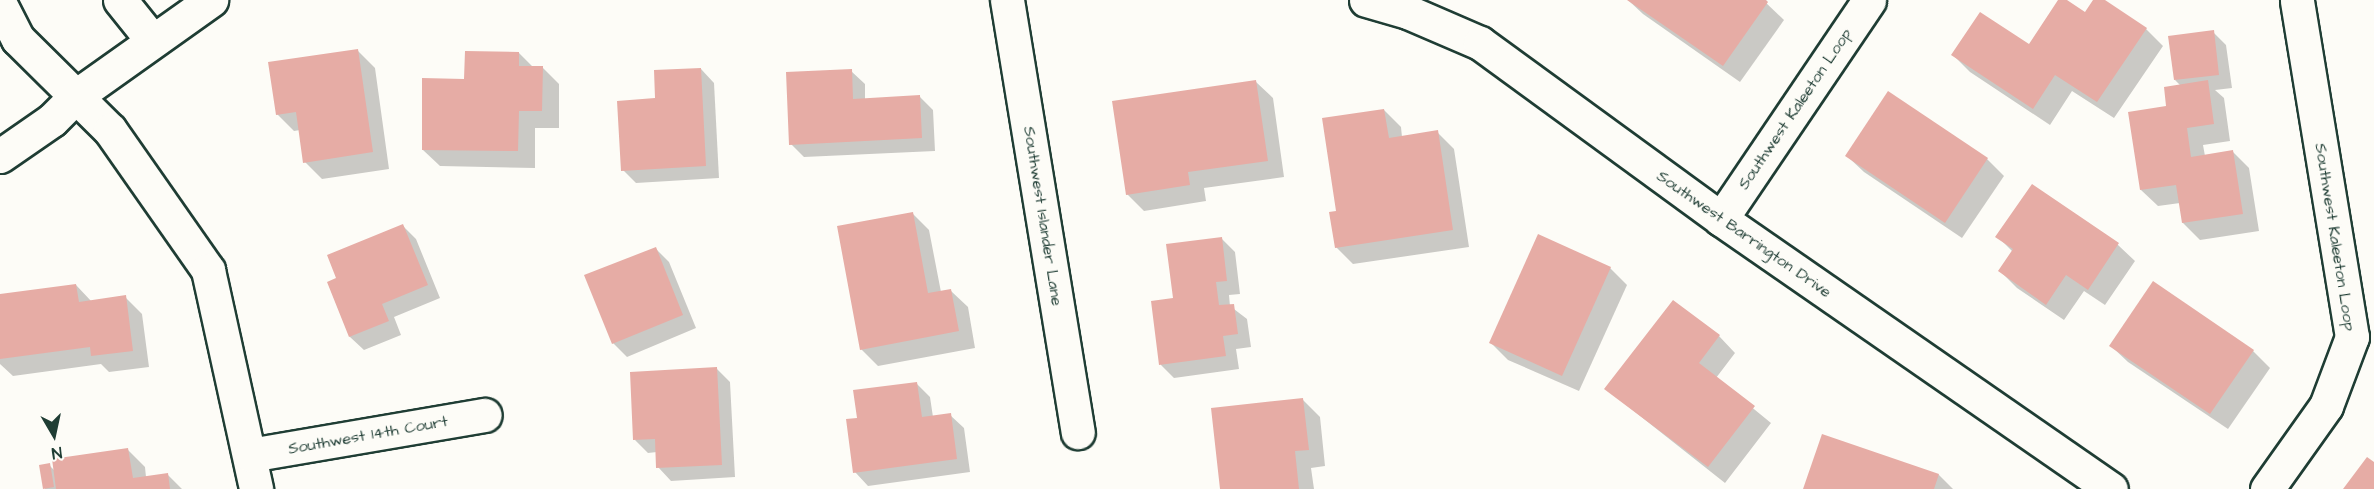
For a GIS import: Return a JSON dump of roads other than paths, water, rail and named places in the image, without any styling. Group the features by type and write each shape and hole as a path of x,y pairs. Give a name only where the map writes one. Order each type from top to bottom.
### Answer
{"street":[{"path":"120,0 152,40"},
{"path":"0,156 52,120 76,96 152,40 212,0"},
{"name":"Southwest Islander Lane","path":"1007,0 1078,432"},
{"name":"Southwest Barrington Drive","path":"1366,0 1408,12 1480,43 2076,479 2111,489"},
{"name":"Southwest Kaleeton Loop","path":"1721,219 1869,0"},
{"name":"Southwest Kaleeton Loop","path":"2267,489 2326,406 2352,337 2297,0"},
{"path":"0,4 18,39 110,130 208,270 256,489"},
{"name":"Southwest 14th Court","path":"250,455 485,415"}]}
